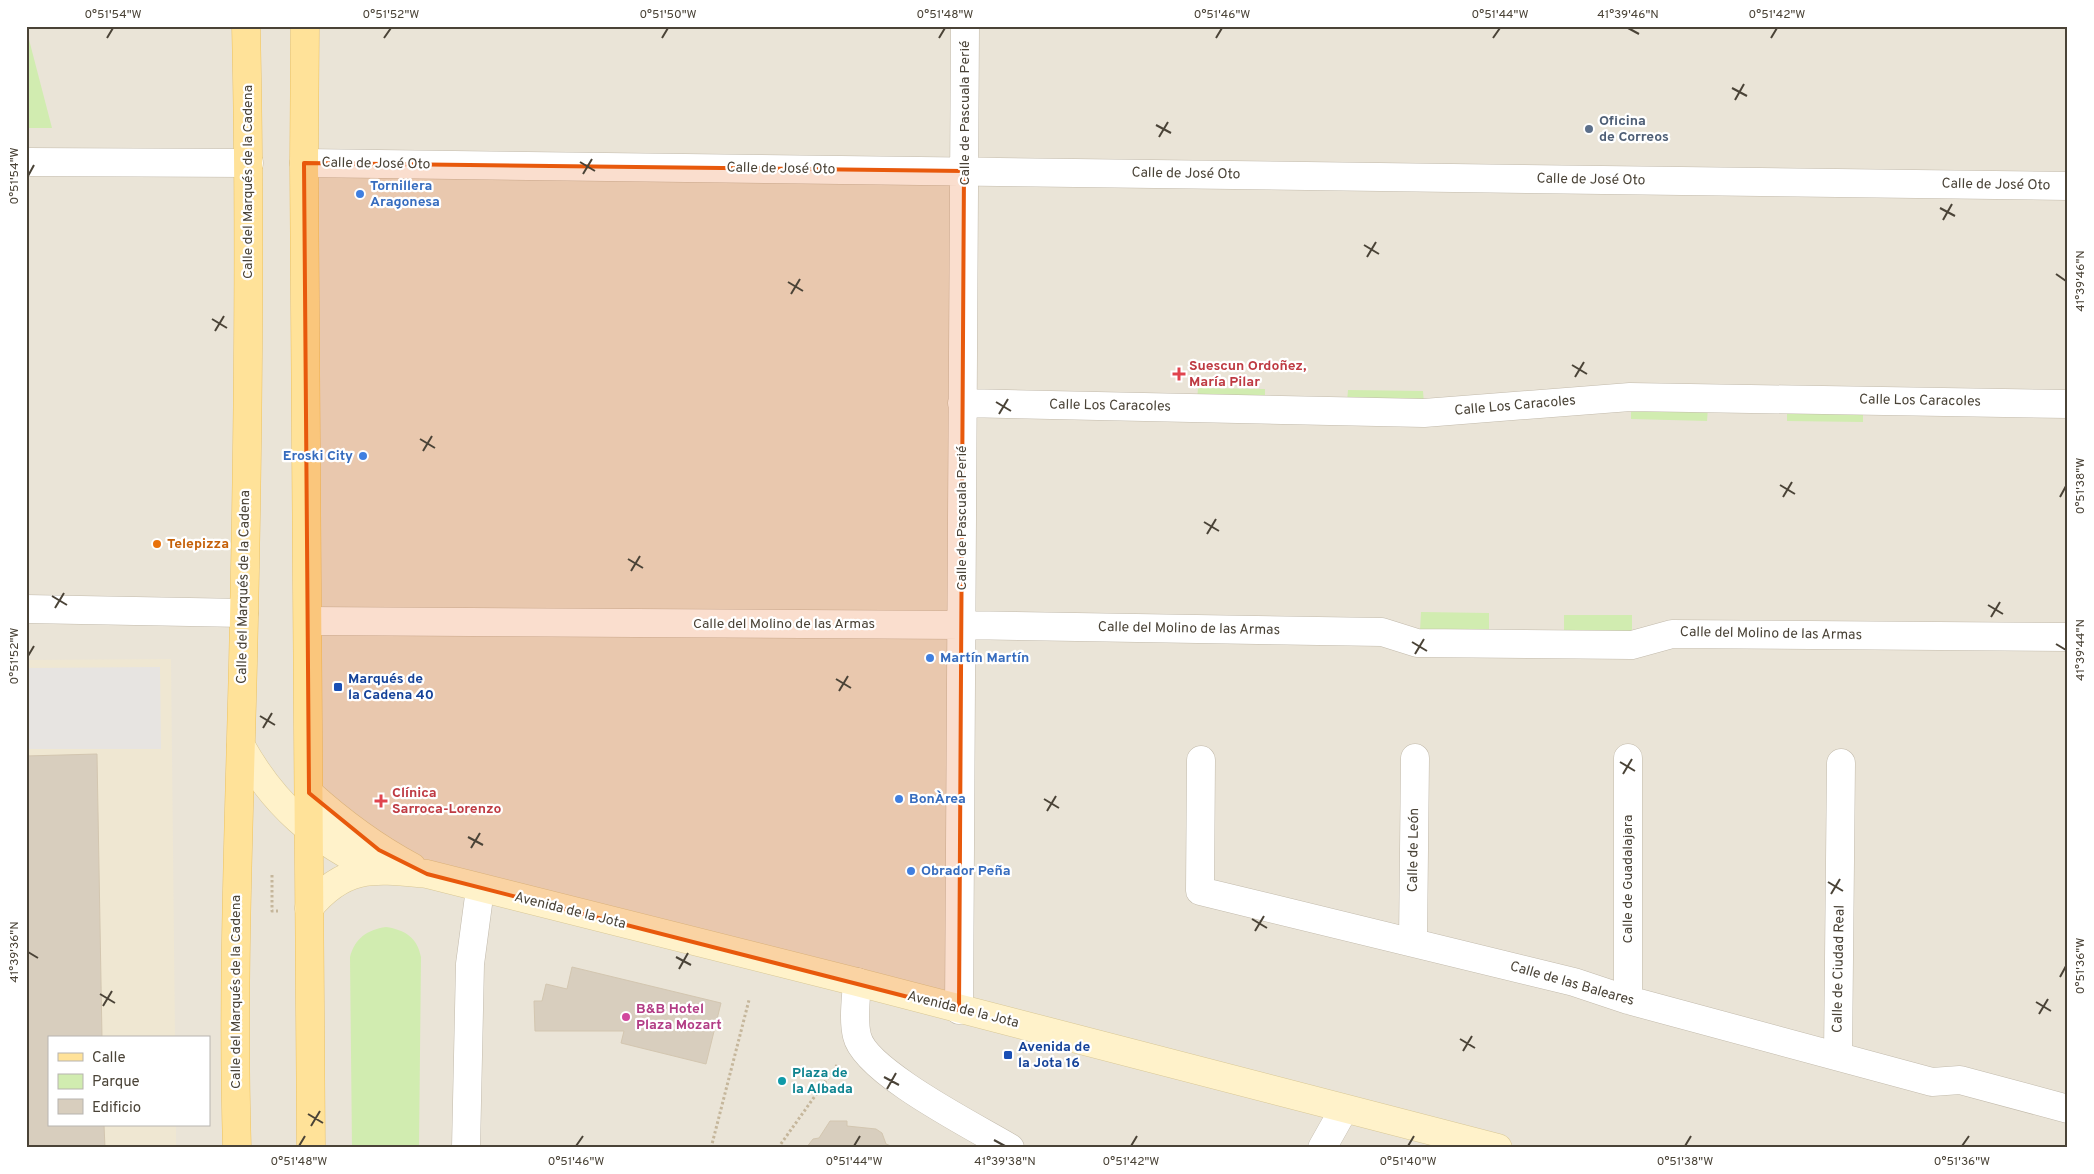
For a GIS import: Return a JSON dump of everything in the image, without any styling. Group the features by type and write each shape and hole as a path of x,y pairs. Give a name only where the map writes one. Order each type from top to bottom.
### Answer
{"main road":[{"name":"Calle del Marqués de la Cadena","path":"237,1148 237,845 244,613 249,163 246,26"},
{"path":"305,26 304,163 311,1148"}],"street":[{"name":"Calle de Pascuala Perié","path":"958,1010 965,26"},
{"path":"26,162 249,163"},
{"name":"Calle de José Oto","path":"304,163 2068,186"},
{"name":"Calle Los Caracoles","path":"962,403 1424,413 1630,396 2068,404"},
{"path":"26,609 244,613"},
{"name":"Calle del Molino de las Armas","path":"308,621 961,625 1382,632 1417,643 1632,646 1672,634 2068,637"},
{"name":"Avenida de la Jota","path":"241,746 257,775 282,804 310,830 332,847 378,870"},
{"name":"Calle de León","path":"1413,942 1415,758"},
{"name":"Calle de Guadalajara","path":"1628,758 1628,1000"},
{"name":"Calle de las Baleares","path":"1201,760 1200,891 1574,982 1628,1000 1932,1082 1960,1080 2068,1109"},
{"name":"Calle de Ciudad Real","path":"1838,1056 1841,763"},
{"name":"Avenida de la Jota","path":"309,793 379,850 427,874 480,889 857,982 958,1010 1498,1148"},
{"name":"Avenida de la Jota","path":"309,908 332,884 356,874 378,870 427,874"},
{"path":"466,1148 470,964 480,889"},
{"path":"857,982 857,1037 863,1049 891,1075 910,1089 1010,1148"},
{"path":"1322,1148 1344,1109"}],"path":[{"path":"711,1148 749,1000"},
{"path":"778,1148 842,1058"}],"highlighted area":[{"path":"304,163 964,171 959,1010 427,874 379,850 309,793"}],"shaded area":[{"path":"26,26 2068,26 2068,1148 26,1148"},
{"path":"171,659 175,1036 48,1036 48,1126 176,1126 176,1148 26,1148 26,660"},
{"path":"160,667 161,749 26,749 26,668"}],"green space":[{"path":"26,28 52,128 26,128"},
{"path":"1198,388 1265,389 1265,401 1197,400"},
{"path":"1348,390 1423,391 1424,403 1347,402"},
{"path":"1631,407 1708,408 1707,421 1631,419"},
{"path":"1787,409 1863,410 1863,422 1787,421"},
{"path":"1421,612 1489,613 1489,632 1420,631"},
{"path":"1564,615 1632,615 1632,634 1564,633"},
{"path":"386,927 399,930 409,936 417,944 421,957 419,1148 352,1148 350,957 355,945 363,936 373,930"}],"building":[{"path":"97,754 102,1036 48,1036 48,1126 104,1126 105,1148 26,1148 26,756"},
{"name":"B&B Hotel Plaza Mozart","path":"572,967 721,1003 706,1064 621,1043 624,1031 535,1031 534,1001 542,1001 546,984 567,989"},
{"path":"830,1121 847,1121 847,1126 876,1129 882,1133 886,1144 891,1146 889,1148 806,1148 813,1139 819,1138"}],"place":[{"name":"Oficina de Correos","path":"1589,129"},
{"name":"Tornillera Aragonesa","path":"360,194"},
{"name":"Suescun Ordoñez, María Pilar","path":"1179,374"},
{"name":"Eroski City","path":"363,456"},
{"name":"Telepizza","path":"157,544"},
{"name":"Martín Martín","path":"930,658"},
{"name":"Marqués de la Cadena 40","path":"338,687"},
{"name":"BonÀrea","path":"899,799"},
{"name":"Clínica Sarroca-Lorenzo","path":"381,801"},
{"name":"Obrador Peña","path":"911,871"},
{"name":"B&B Hotel Plaza Mozart","path":"626,1017"},
{"name":"Avenida de la Jota 16","path":"1008,1055"},
{"name":"Plaza de la Albada","path":"782,1081"}]}
